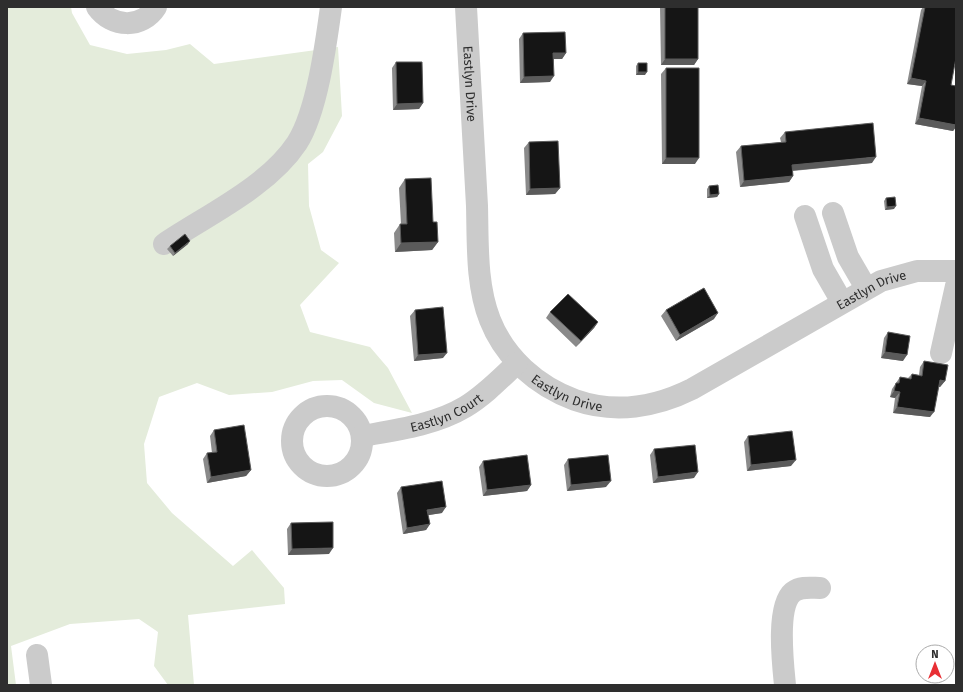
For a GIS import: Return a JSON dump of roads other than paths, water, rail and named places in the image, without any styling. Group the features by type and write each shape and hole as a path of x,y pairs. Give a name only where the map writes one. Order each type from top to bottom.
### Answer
{"street":[{"path":"97,7 108,18 122,23 141,20 151,14 156,7"},
{"path":"164,244 256,184 278,164 297,143 304,130 312,108 331,7"},
{"name":"Eastlyn Drive","path":"466,7 479,262 486,308 495,332 517,363 551,389 581,402 616,408 645,406 671,399 692,389 866,288 898,275 924,271 956,271"},
{"path":"833,213 848,257 866,288"},
{"path":"806,216 823,269 842,302"},
{"path":"941,353 956,286"},
{"name":"Eastlyn Court","path":"362,436 418,424 455,412 478,398 517,363"},
{"path":"785,685 781,627 788,602 793,592 803,588 820,588"},
{"path":"37,655 41,685"}]}
